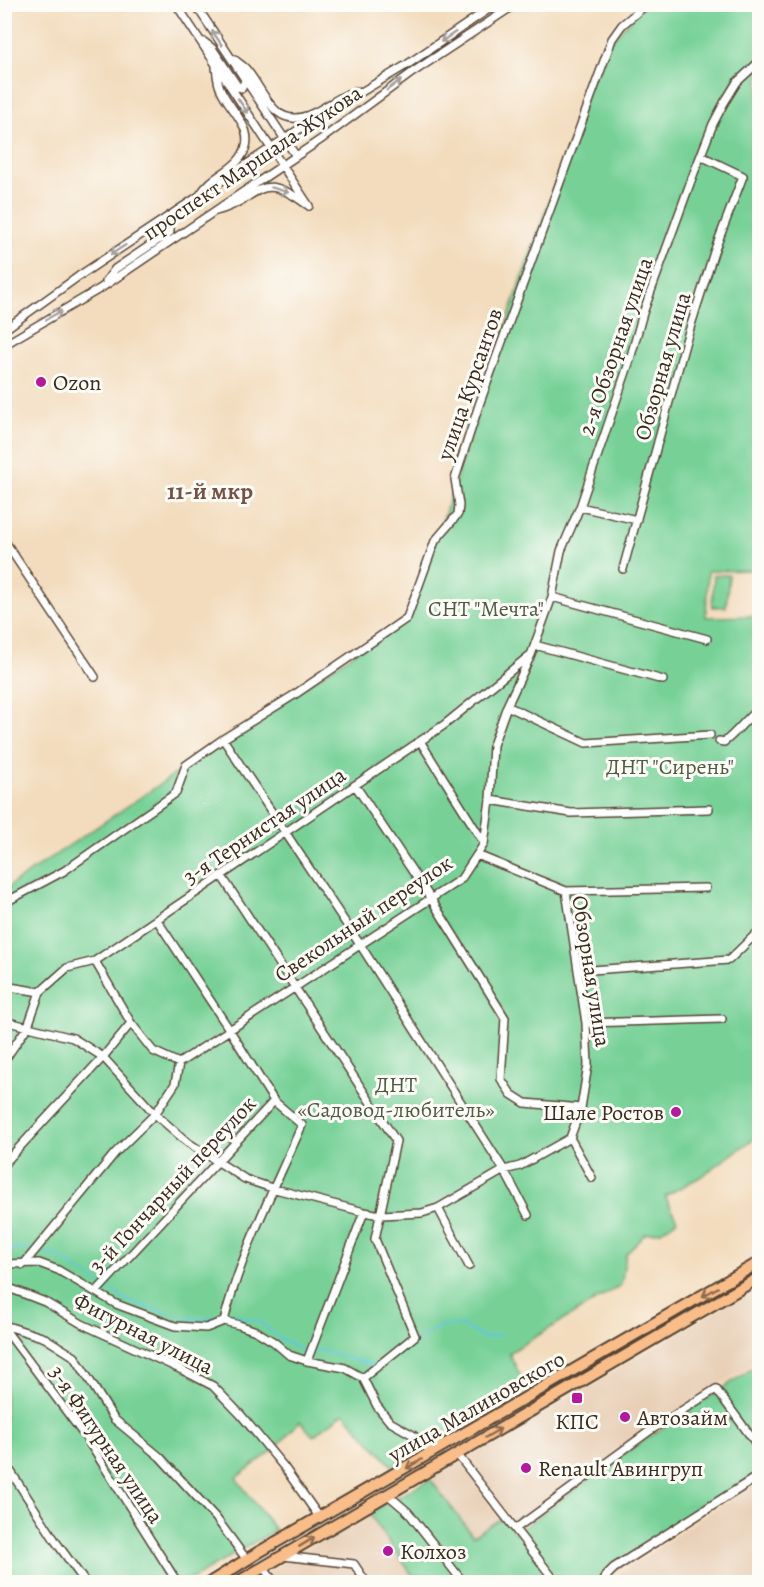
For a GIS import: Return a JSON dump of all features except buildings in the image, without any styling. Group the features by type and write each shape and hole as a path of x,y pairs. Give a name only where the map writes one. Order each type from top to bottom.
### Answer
{"highway":[{"name":"улица Малиновского","path":"211,1582 759,1262"},
{"name":"улица Малиновского","path":"238,1582 759,1277"}],"street":[{"path":"176,4 309,206 286,191 271,187 263,188 230,208 211,213"},
{"path":"187,4 201,15"},
{"path":"195,4 296,156"},
{"name":"проспект Маршала Жукова","path":"4,330 79,276 285,140 408,64 496,4"},
{"name":"проспект Маршала Жукова","path":"4,345 100,288 296,156 413,72 516,4"},
{"name":"улица Курсантов","path":"4,903 64,871 176,793 186,765 407,618 435,541 458,514 459,505 454,479 612,39 622,25 647,4"},
{"path":"197,36 212,48 238,87 242,88 245,80"},
{"path":"229,56 245,68 277,113 288,119 308,116 354,91 362,91"},
{"name":"2-я Обзорная улица","path":"531,655 552,597 561,550 580,507 629,363 643,313 713,124 737,82 759,61"},
{"path":"198,198 206,184 240,159 247,140 245,127 220,88 215,64"},
{"name":"Обзорная улица","path":"624,569 685,344 714,252 742,176 701,156"},
{"path":"100,288 115,269 170,232 170,225 165,220"},
{"path":"580,507 637,520"},
{"path":"4,540 95,677"},
{"path":"552,597 707,639"},
{"path":"535,645 663,680"},
{"name":"Свекольный переулок","path":"178,1063 461,879 484,844 490,800 493,745 507,706 531,655"},
{"name":"3-я Тернистая улица","path":"40,992 67,968 95,961 444,725 531,655"},
{"path":"507,706 586,743 710,735"},
{"path":"720,741 724,742 729,739 759,708"},
{"path":"223,739 361,946 504,1170 528,1215"},
{"path":"420,741 484,844"},
{"path":"354,785 431,899 505,1018 501,1079 512,1094 525,1103 581,1108"},
{"path":"490,800 571,813 709,809"},
{"name":"Обзорная улица","path":"477,855 566,891 586,1023 588,1065 581,1108 570,1138"},
{"path":"220,875 396,1141 375,1239 415,1336 363,1378"},
{"path":"566,891 706,888"},
{"path":"157,920 274,1101 302,1125 250,1240 232,1288 224,1321"},
{"path":"578,971 729,960 759,930"},
{"path":"23,1265 115,1153 155,1114 176,1084 178,1063 153,1051 131,1023 95,961"},
{"path":"4,986 40,992 28,1026 4,1061"},
{"path":"586,1023 722,1019"},
{"path":"4,1021 73,1038 103,1057 155,1114 187,1142 245,1179 275,1189 381,1215 422,1213 438,1208 504,1170 520,1166 570,1138 592,1178"},
{"path":"4,1164 103,1057 131,1023"},
{"name":"3-й Гончарный переулок","path":"96,1292 274,1101"},
{"path":"438,1208 469,1266"},
{"path":"307,1361 364,1212"},
{"path":"4,1264 39,1263 58,1270 116,1304 175,1326 206,1328 224,1321 256,1331 289,1355 345,1368 363,1378 377,1406 390,1422 412,1435 433,1453"},
{"name":"Фигурная улица","path":"4,1286 45,1302 82,1324 213,1386 241,1414 284,1467 320,1518"},
{"path":"4,1326 45,1338 75,1357 114,1419 160,1457 216,1518 247,1560"},
{"name":"3-я Фигурная улица","path":"4,1326 87,1439 177,1582"},
{"path":"515,1529 651,1430 716,1389 759,1449"},
{"path":"457,1454 556,1582"},
{"path":"4,1461 56,1542 85,1582"},
{"path":"602,1582 615,1568 759,1474"},
{"path":"387,1494 408,1512 463,1582"},
{"path":"284,1556 354,1564 366,1582"},
{"path":"263,1567 274,1582"}],"shaded area":[{"path":"759,1286 759,1360 716,1387 516,1525 507,1513 473,1535 431,1478"},
{"path":"759,1479 759,1582 607,1582"},
{"path":"369,1513 417,1582 369,1582 364,1576 354,1582 252,1582"}],"green space":[{"name":"ДНТ «Садовод-любитель»","path":"644,5 759,5 759,570 708,571 706,617 759,616 760,698 756,703 760,708 759,1135 700,1177 665,1196 677,1220 661,1231 645,1234 626,1254 621,1285 509,1353 526,1387 392,1466 344,1413 313,1436 300,1421 275,1449 236,1478 275,1530 187,1582 5,1582 5,889 412,614 516,295 602,51"},
{"path":"714,575 729,575 726,607 712,607"},
{"path":"759,1364 759,1472 598,1580 600,1582 417,1582 369,1513 430,1479 473,1536 503,1517 515,1533 624,1454"}],"waterway":[{"path":"4,1249 36,1249 56,1256 100,1284"},
{"path":"105,1287 125,1299 176,1316 201,1319 231,1314 260,1322 281,1339 307,1353"},
{"path":"406,1347 440,1326 460,1325 485,1338 499,1335"},
{"path":"313,1352 320,1350 376,1366"}],"place":[{"name":"Ozon","path":"41,382"},
{"name":"Шале Ростов","path":"676,1112"},
{"name":"КПС","path":"577,1398"},
{"name":"Автозайм","path":"625,1417"},
{"name":"Renault Авингруп","path":"526,1468"},
{"name":"Колхоз","path":"388,1551"}],"district":[{"name":"11-й мкр","path":"210,491"}],"park label":[{"name":"СНТ \"Мечта\"","path":"486,608"},
{"name":"ДНТ \"Сирень\"","path":"670,766"}]}
